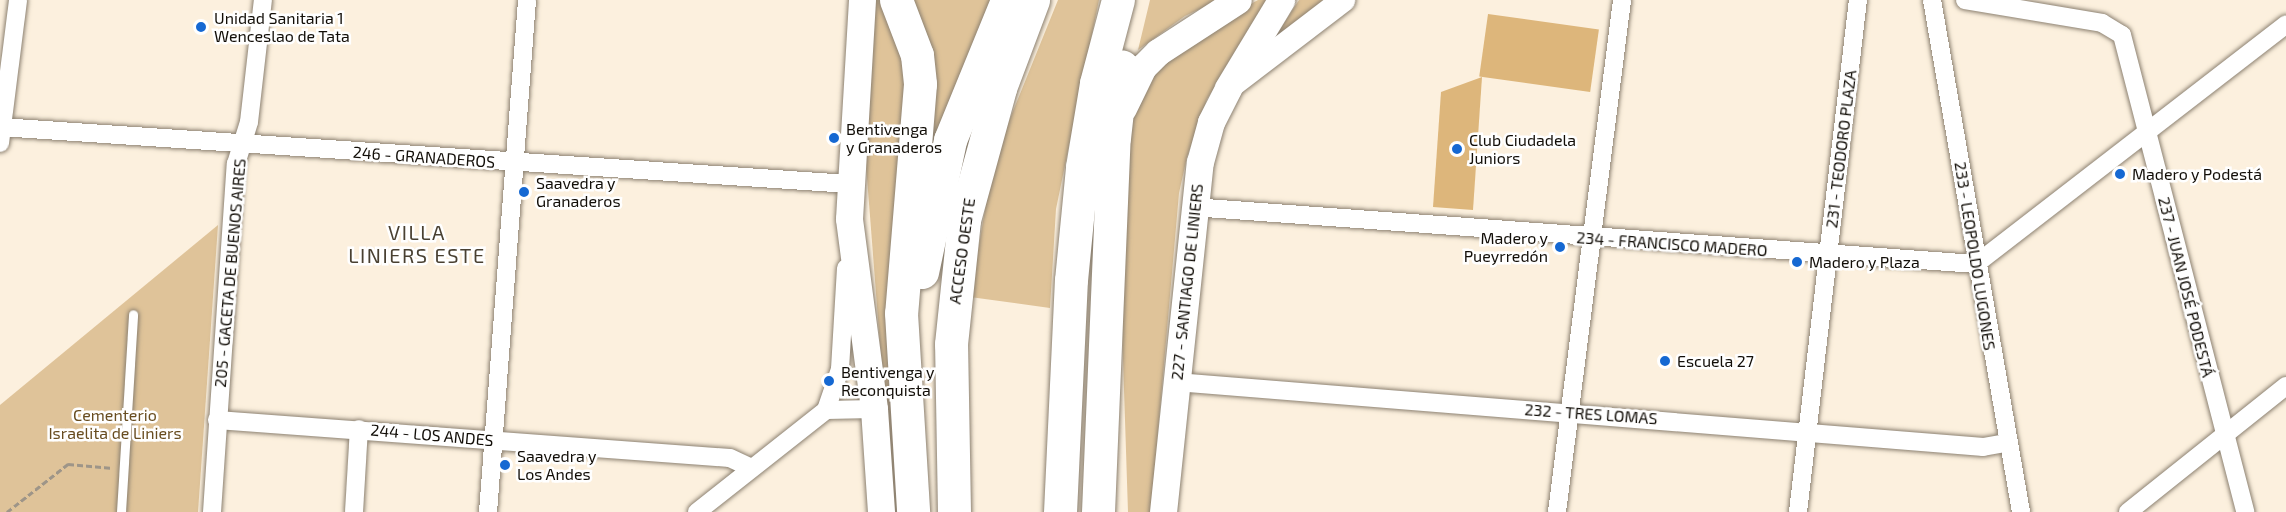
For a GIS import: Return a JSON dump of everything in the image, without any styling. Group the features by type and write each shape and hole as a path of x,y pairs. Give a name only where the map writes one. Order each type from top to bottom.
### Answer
{"highway":[{"path":"896,0 917,55 920,84 900,313 913,512"},
{"path":"909,449 916,311 935,191 950,140 1007,0"},
{"name":"ACCESO OESTE","path":"953,504 951,344 964,220 996,99 1033,0"},
{"path":"1060,512 1071,280 1082,167 1096,82 1118,0"},
{"path":"1104,507 1113,138 1118,81 1138,0"}],"main road":[{"path":"862,0 849,184 849,219 874,409 881,512"},
{"path":"1113,138 1143,67 1187,28 1238,0"},
{"name":"227 - SANTIAGO DE LINIERS","path":"1163,512 1192,207 1211,122 1228,88 1281,0"}],"street":[{"path":"1,132 18,0"},
{"name":"205 - GACETA DE BUENOS AIRES","path":"212,512 236,164 242,144 263,0"},
{"path":"488,512 527,0"},
{"path":"1228,88 1344,0"},
{"path":"1557,512 1622,0"},
{"name":"231 - TEODORO PLAZA","path":"1798,512 1858,0"},
{"name":"233 - LEOPOLDO LUGONES","path":"1932,0 2006,443 2021,512"},
{"name":"237 - JUAN JOSÉ PODESTÁ","path":"1973,1 2116,27 2122,35 2246,512"},
{"path":"1976,264 2147,135 2286,24"},
{"name":"246 - GRANADEROS","path":"1,132 242,144 515,164 849,184"},
{"name":"234 - FRANCISCO MADERO","path":"1192,207 1591,238 1976,264"},
{"path":"697,512 826,411 840,369 849,219"},
{"name":"232 - TRES LOMAS","path":"1176,382 1808,431 1983,447 2006,443"},
{"path":"2128,512 2224,433 2286,386"},
{"path":"826,411 874,409"},
{"name":"244 - LOS ANDES","path":"218,420 730,458 751,468"},
{"path":"354,512 359,429"}],"lane":[{"path":"121,512 133,314"}],"path":[{"path":"7,512 68,464 124,469"}],"green space":[{"path":"873,0 885,0 910,67 901,512 893,512 862,113"},
{"path":"906,0 999,0 930,177"},
{"path":"1058,0 1099,0 1056,209 1050,308 970,297 994,158"},
{"path":"1150,0 1219,0 1185,16 1138,50"},
{"path":"1258,0 1270,0 1207,99 1187,157 1179,193 1151,512 1128,512 1121,297 1125,174 1134,114 1152,73 1192,36"},
{"path":"1299,0 1334,0 1278,38 1279,31"},
{"name":"Cementerio Israelita de Liniers","path":"218,225 198,512 0,512 0,405"}],"building":[{"path":"1488,14 1599,30 1590,92 1479,76"},
{"name":"Club Ciudadela Juniors","path":"1482,77 1473,210 1433,207 1441,92"}],"place":[{"name":"Unidad Sanitaria 1 Wenceslao de Tata","path":"201,27"},
{"name":"Bentivenga y Granaderos","path":"834,138"},
{"name":"Club Ciudadela Juniors","path":"1457,149"},
{"name":"Madero y Podestá","path":"2120,174"},
{"name":"Saavedra y Granaderos","path":"524,192"},
{"name":"Madero y Pueyrredón","path":"1560,247"},
{"name":"Madero y Plaza","path":"1797,262"},
{"name":"Escuela 27","path":"1665,361"},
{"name":"Bentivenga y Reconquista","path":"829,381"},
{"name":"Saavedra y Los Andes","path":"505,465"}],"district":[{"name":"VILLA LINIERS ESTE","path":"417,244"}]}
